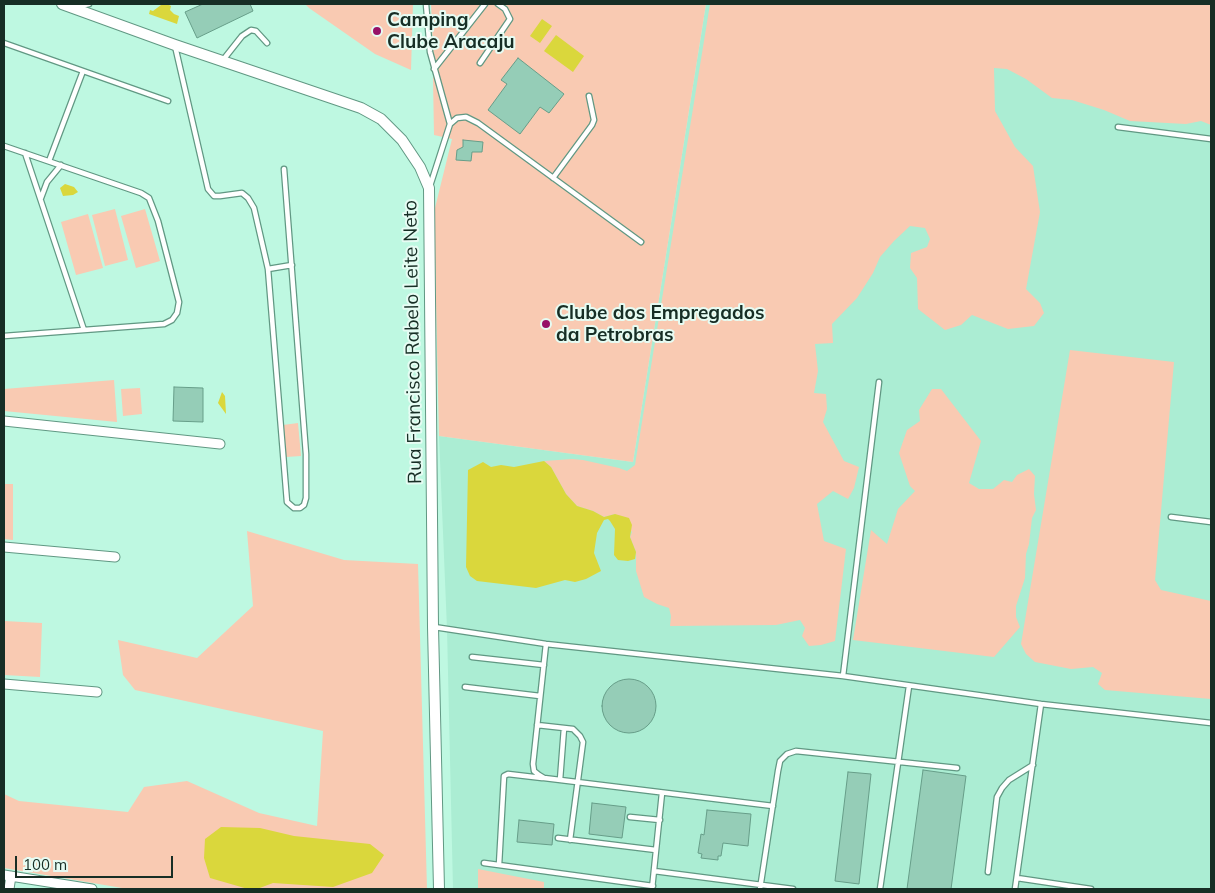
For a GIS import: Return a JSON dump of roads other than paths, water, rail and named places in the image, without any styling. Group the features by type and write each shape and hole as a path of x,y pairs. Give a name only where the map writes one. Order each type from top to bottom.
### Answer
{"street":[{"name":"Rua Francisco Rabelo Leite Neto","path":"67,6 361,108 381,119 402,140 420,167 429,188 433,627 439,889"},
{"path":"4,421 220,444"},
{"path":"4,547 115,557"},
{"path":"4,684 98,692"},
{"path":"9,889 7,875 92,889"}],"lane":[{"path":"67,6 89,4"},
{"path":"426,4 428,42 450,124"},
{"path":"434,69 485,4"},
{"path":"480,63 510,20 506,9 498,4"},
{"path":"222,61 242,36 251,30 256,31 267,43"},
{"path":"4,43 168,101"},
{"path":"175,45 208,189 214,196 242,193 248,198 254,208 268,269 287,502 290,506 300,508 304,505 306,498 306,454 284,169"},
{"path":"49,161 83,71"},
{"path":"553,178 592,125 594,120 589,96"},
{"path":"429,188 450,124 457,118 466,117 478,123 641,242"},
{"path":"1118,127 1211,138"},
{"path":"4,146 141,193 149,198 158,220 179,302 177,313 172,320 164,324 4,336"},
{"path":"25,153 84,330"},
{"path":"40,198 47,182 61,165"},
{"path":"268,269 292,265"},
{"path":"843,676 879,382"},
{"path":"1172,517 1211,522"},
{"path":"433,627 546,644 843,676 1041,704 1211,723"},
{"path":"544,778 534,771 532,764 546,644"},
{"path":"472,656 544,666"},
{"path":"880,889 909,686"},
{"path":"466,688 540,696"},
{"path":"1015,889 1041,704"},
{"path":"537,725 573,729 583,742 570,840"},
{"path":"560,780 564,728"},
{"path":"761,888 780,761 787,754 796,752 957,768"},
{"path":"988,872 997,797 1009,780 1033,764"},
{"path":"499,865 504,776 508,774 773,806"},
{"path":"484,863 653,888 662,793"},
{"path":"630,817 660,820"},
{"path":"558,838 656,850"},
{"path":"654,871 761,888 793,889"},
{"path":"1017,878 1091,889"}],"place":[{"name":"Camping Clube Aracaju","path":"377,31"},
{"name":"Clube dos Empregados da Petrobras","path":"546,324"}]}
